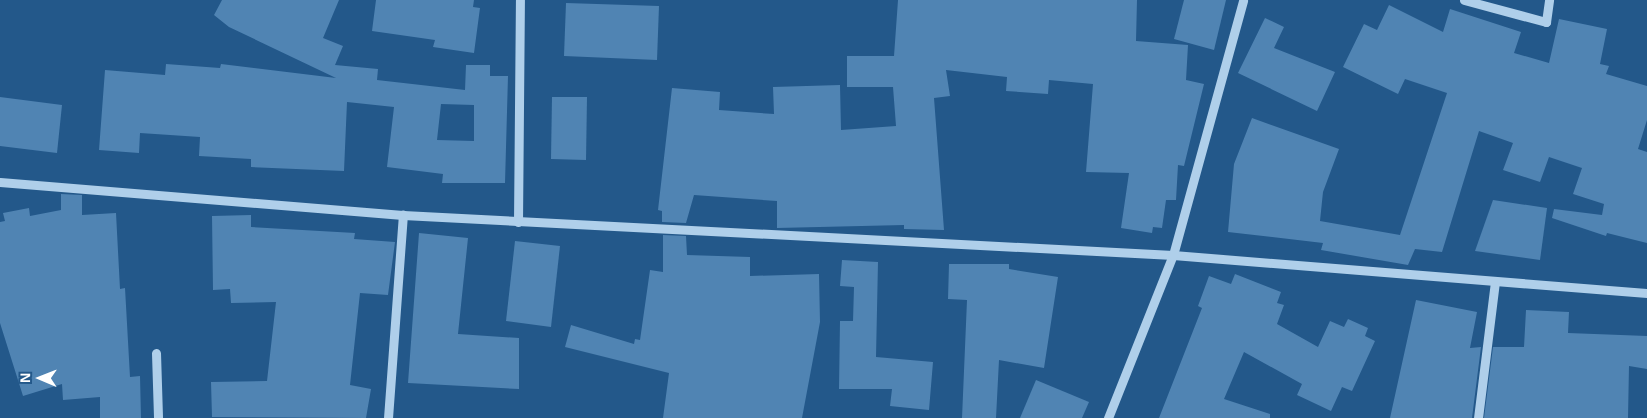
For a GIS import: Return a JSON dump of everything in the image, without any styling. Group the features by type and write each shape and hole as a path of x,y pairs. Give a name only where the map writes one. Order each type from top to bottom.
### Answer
{"street":[{"path":"518,222 520,0"},
{"path":"1108,418 1173,255 1243,0"},
{"path":"1464,0 1546,22 1549,0"},
{"path":"0,182 403,215 1173,255 1647,293"},
{"path":"388,418 403,215"},
{"path":"1478,418 1495,282"},
{"path":"156,353 158,418"}],"building":[{"path":"222,0 339,0 323,38 343,46 335,65 378,69 377,80 465,90 466,65 490,65 490,76 508,76 505,183 442,183 443,174 387,167 394,107 347,102 344,171 251,167 251,159 199,156 200,137 140,133 139,153 99,150 105,70 165,75 166,64 220,68 221,64 336,78 229,27 214,15","holes":["441,104 474,105 474,141 437,140"]},
{"path":"376,0 474,0 473,7 480,8 474,53 433,47 435,40 372,31"},
{"path":"898,0 1137,0 1136,41 1188,45 1186,80 1204,84 1184,166 1178,165 1176,200 1166,200 1162,228 1153,227 1152,233 1121,228 1129,173 1086,172 1093,84 1049,80 1048,94 1006,91 1007,77 946,70 950,96 934,98 944,230 904,229 904,225 777,228 777,201 694,195 686,223 662,222 662,211 658,210 672,88 720,92 719,110 774,114 773,87 840,85 841,130 896,126 893,87 847,87 847,56 894,56"},
{"path":"1184,0 1226,0 1214,50 1174,39"},
{"path":"566,3 659,6 657,60 564,56"},
{"path":"1389,5 1443,32 1450,9 1521,32 1514,53 1549,63 1559,19 1607,29 1600,64 1609,66 1606,74 1647,86 1647,120 1638,149 1647,152 1647,243 1607,233 1606,236 1552,218 1554,209 1602,215 1604,204 1573,194 1582,168 1549,157 1540,182 1503,170 1513,143 1479,131 1442,252 1415,249 1408,265 1321,250 1323,243 1228,232 1234,164 1252,118 1339,149 1323,192 1320,221 1400,235 1447,93 1405,79 1398,94 1343,67 1364,24 1377,30"},
{"path":"1265,18 1284,27 1274,48 1335,72 1317,111 1238,73"},
{"path":"0,97 62,105 57,153 0,146"},
{"path":"552,97 587,97 586,160 551,159"},
{"path":"61,194 82,195 82,215 116,213 120,289 125,288 130,377 140,376 141,418 100,418 100,397 63,400 62,384 23,396 0,323 0,222 5,221 3,213 29,208 30,216 61,210"},
{"path":"1493,200 1547,208 1540,260 1475,251"},
{"path":"251,215 251,227 355,233 354,239 395,242 388,295 360,293 350,385 371,389 366,418 212,417 211,382 267,381 276,302 231,303 230,289 213,290 212,216"},
{"path":"419,233 468,238 458,334 519,338 519,389 408,383"},
{"path":"663,235 686,236 687,255 750,257 750,276 819,274 820,322 802,418 663,418 669,373 565,347 571,325 634,344 635,339 640,340 650,270 663,272"},
{"path":"515,241 560,246 551,327 506,321"},
{"path":"842,260 878,262 876,357 933,362 929,410 890,406 892,389 839,389 840,321 853,321 854,287 840,286"},
{"path":"949,264 1009,264 1009,269 1058,277 1044,368 999,360 996,418 962,418 967,300 948,299"},
{"path":"1235,274 1281,292 1277,303 1284,305 1277,324 1318,347 1330,321 1344,327 1348,319 1368,328 1365,336 1375,341 1352,391 1342,387 1331,411 1297,395 1302,384 1244,352 1224,399 1270,414 1270,418 1159,418 1202,308 1198,306 1209,276 1231,284"},
{"path":"1416,300 1477,312 1470,348 1481,347 1472,418 1390,418"},
{"path":"1526,310 1569,312 1568,333 1647,336 1647,369 1629,366 1628,418 1484,418 1493,347 1524,347"},
{"path":"1036,380 1089,402 1082,418 1020,418"}]}
